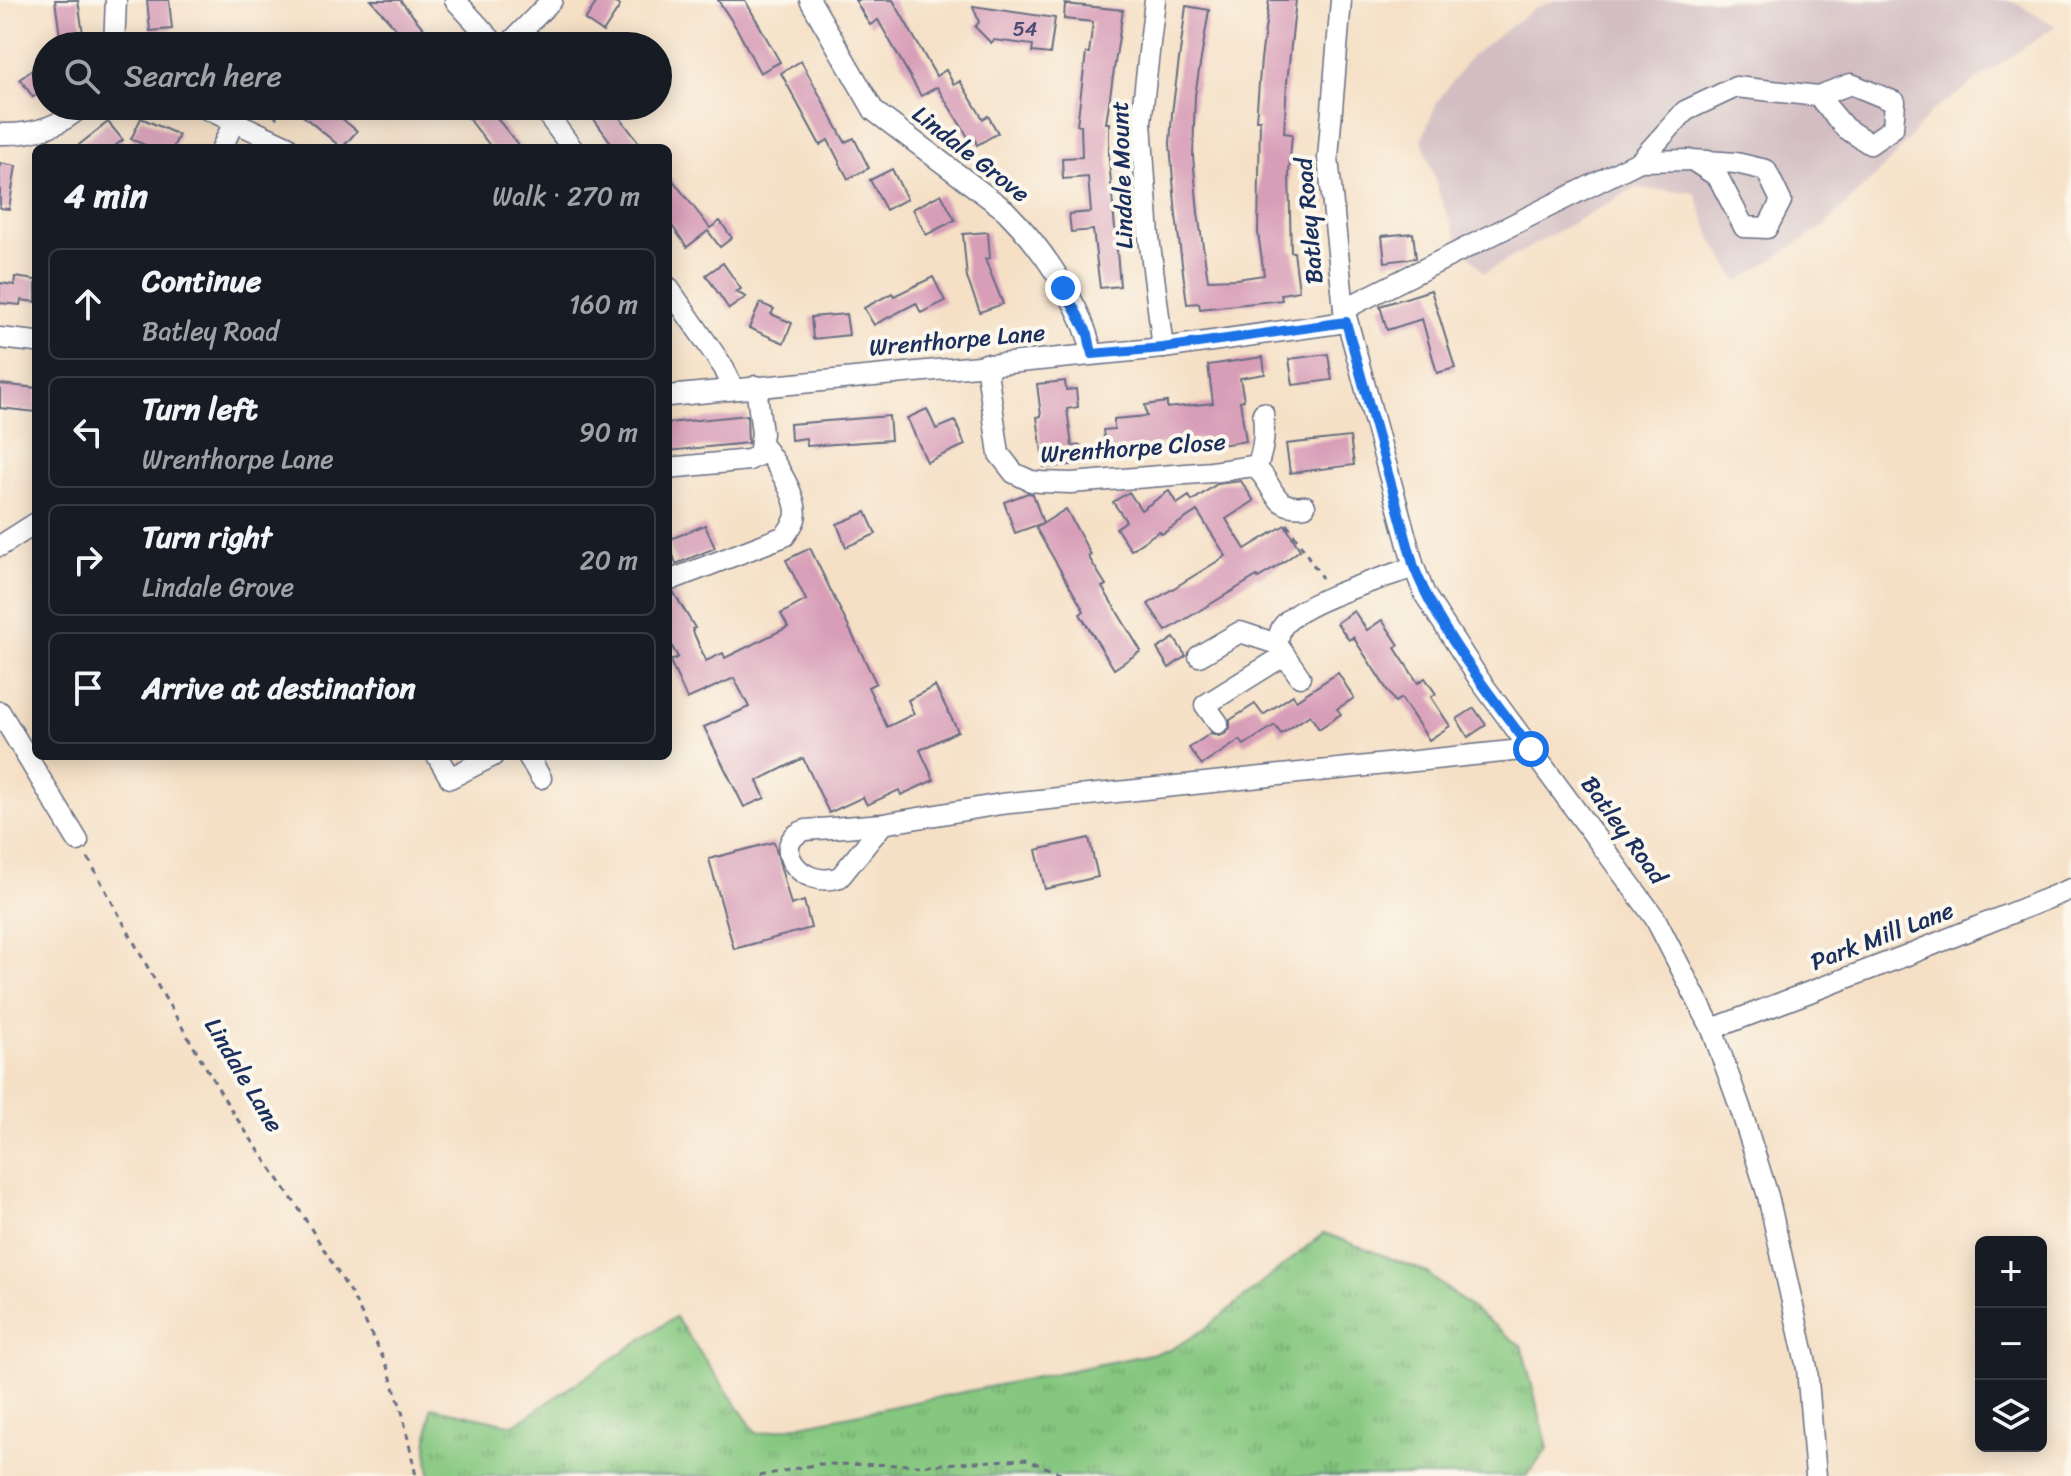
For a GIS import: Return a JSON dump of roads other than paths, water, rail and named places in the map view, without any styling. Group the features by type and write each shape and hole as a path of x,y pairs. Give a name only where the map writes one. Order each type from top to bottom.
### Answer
{"street":[{"path":"115,32 116,0"},
{"path":"455,0 484,32"},
{"path":"521,32 552,0"},
{"name":"Lindale Grove","path":"810,0 874,111 1005,210 1023,228 1063,288 1088,334 1092,354"},
{"name":"Lindale Mount","path":"1155,0 1141,122 1149,237 1163,348"},
{"name":"Batley Road","path":"1341,0 1328,158 1345,315 1414,567 1425,595 1479,679 1655,918 1712,1029 1768,1196 1807,1368 1816,1476"},
{"path":"1640,161 1685,111 1736,87 1818,96"},
{"path":"0,134 33,134 62,120"},
{"path":"224,144 235,120"},
{"path":"249,120 289,142"},
{"path":"551,120 569,144"},
{"path":"1640,161 1692,160"},
{"name":"Wrenthorpe Lane","path":"672,396 1163,348 1345,315 1640,161"},
{"path":"672,293 724,368 733,388"},
{"path":"0,338 32,342"},
{"name":"Wrenthorpe Close","path":"986,364 999,454 1014,473 1027,480 1071,483 1253,466 1284,504 1292,508 1305,506"},
{"path":"672,468 749,460 759,455 762,433 756,386"},
{"path":"1256,468 1262,456 1263,413"},
{"path":"672,579 785,536 795,519 796,508 776,463 761,444"},
{"path":"0,546 32,526"},
{"path":"1218,723 1205,705 1278,654 1281,629 1289,619 1333,595 1414,567"},
{"path":"1199,656 1240,632 1278,654 1300,677"},
{"path":"0,712 28,740"},
{"path":"883,824 1001,804 1531,749"},
{"path":"38,760 78,841"},
{"path":"439,760 450,778 485,760"},
{"path":"530,760 541,778"},
{"name":"Park Mill Lane","path":"1712,1029 2071,889"}]}
